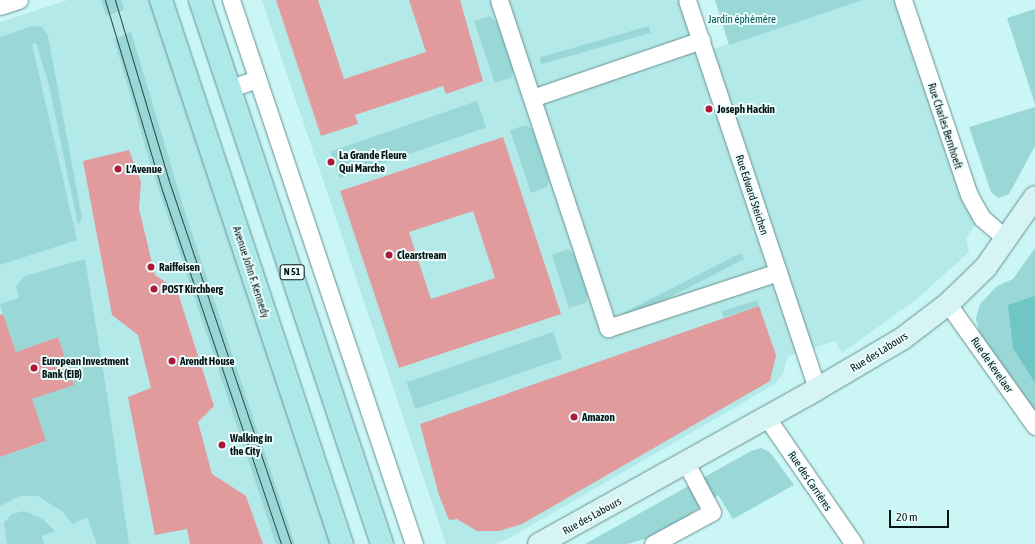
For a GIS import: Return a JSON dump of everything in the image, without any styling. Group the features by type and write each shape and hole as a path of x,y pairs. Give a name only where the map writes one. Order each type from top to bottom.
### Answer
{"main road":[{"name":"Avenue John F. Kennedy","path":"161,0 342,544"},
{"name":"N 51","path":"200,0 231,88 382,544"},
{"name":"Rue des Labours","path":"539,544 767,418 902,338 948,304 986,267 1007,240 1035,197"}],"street":[{"path":"0,6 19,0"},
{"path":"231,0 414,544"},
{"path":"500,0 608,328 778,272"},
{"name":"Rue Edward Steichen","path":"687,0 817,389"},
{"name":"Rue Charles Bernhoeft","path":"903,0 969,196 982,218 1007,240"},
{"path":"532,98 700,40"},
{"path":"231,88 257,79"},
{"name":"Rue de Kevelaer","path":"948,304 1035,426"},
{"name":"Rue des Carrières","path":"767,418 854,544"},
{"path":"653,544 712,512 686,463"}],"shaded area":[{"path":"68,0 152,0 342,544 0,544 0,22"},
{"path":"262,0 687,0 705,52 863,0 903,0 982,218 966,237 969,252 918,298 842,353 835,341 788,356 783,373 775,384 506,540 494,544 446,544"},
{"path":"1035,296 1035,383 1013,348 1008,305"}],"green space":[{"path":"101,0 121,0 124,10 106,16"},
{"name":"Jardin éphémère","path":"715,0 863,0 729,45"},
{"path":"1035,9 1035,104 1007,18"},
{"path":"490,16 497,22 514,71 511,78 495,83 474,21"},
{"path":"32,26 42,27 48,36 82,218 78,225 49,86 36,43 32,44 77,240 0,265 0,37"},
{"path":"649,26 651,33 541,64 539,57"},
{"path":"131,32 184,209 295,544 276,544 151,166 114,39"},
{"path":"477,101 486,127 340,178 330,151"},
{"path":"1035,107 1035,146 1009,194 998,198 991,192 969,127"},
{"path":"526,125 532,129 549,181 547,187 531,193 510,130"},
{"path":"1035,248 1035,412 979,332 976,318 980,304 997,286 1013,279"},
{"path":"568,249 573,253 588,297 586,303 569,308 552,255"},
{"path":"741,253 744,259 627,319 624,312"},
{"path":"85,259 129,544 97,544 87,517 72,524 63,512 38,496 20,496 0,506 0,457 45,442 32,399 74,384 58,337 16,352 0,304 19,298 16,286 25,276"},
{"path":"757,300 759,306 724,317 722,311"},
{"path":"553,332 562,358 416,409 406,382"},
{"path":"761,448 770,452 794,485 733,519 718,495 674,525 645,539 627,544 585,544 751,451"},
{"path":"24,511 43,519 55,531 42,536 44,544 7,544 4,523 12,514"}],"building":[{"path":"276,0 318,0 344,79 426,52 409,0 460,0 483,81 446,94 443,86 355,115 358,124 321,136"},
{"name":"Clearstream","path":"503,137 561,314 399,368 340,191","holes":["473,211 495,278 431,299 409,232"]},
{"name":"Arendt House","path":"129,150 141,182 139,209 155,275 177,290 214,406 198,422 212,474 246,496 263,544 190,544 187,529 155,535 128,397 151,388 138,335 112,315 83,161"},
{"name":"Amazon","path":"759,306 776,355 770,381 522,524 499,531 477,531 457,519 449,520 439,495 420,424"},
{"name":"European Investment Bank (EIB)","path":"3,314 16,352 58,337 74,385 32,399 46,441 0,457 0,315"}],"tram line":[{"path":"105,0 161,187 281,544"},
{"path":"115,0 170,184 291,544"}],"place":[{"name":"Joseph Hackin","path":"709,109"},
{"name":"La Grande Fleure Qui Marche","path":"331,162"},
{"name":"L'Avenue","path":"118,169"},
{"name":"Clearstream","path":"389,255"},
{"name":"Raiffeisen","path":"151,267"},
{"name":"POST Kirchberg","path":"154,289"},
{"name":"Arendt House","path":"172,361"},
{"name":"European Investment Bank (EIB)","path":"34,368"},
{"name":"Amazon","path":"574,417"},
{"name":"Walking in the City","path":"222,445"}]}
